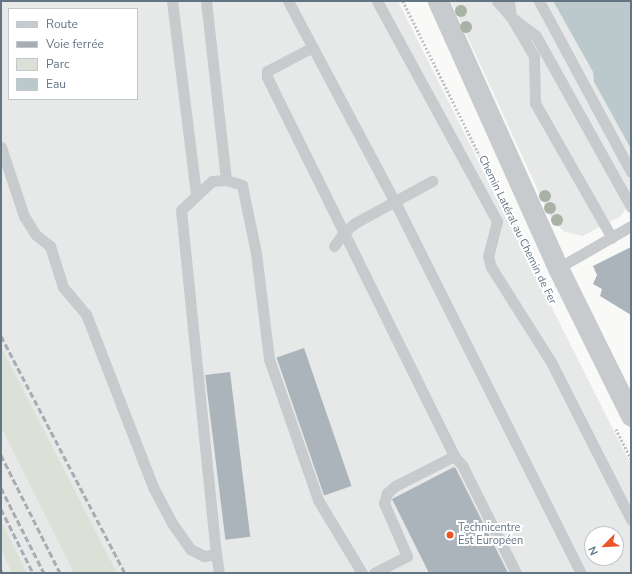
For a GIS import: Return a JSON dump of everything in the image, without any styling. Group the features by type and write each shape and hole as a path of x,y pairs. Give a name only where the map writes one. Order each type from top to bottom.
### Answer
{"street":[{"name":"Chemin Latéral au Chemin de Fer","path":"438,1 558,268 622,420"}],"lane":[{"path":"172,1 196,194"},
{"path":"206,1 226,180"},
{"path":"288,1 394,200 581,573"},
{"path":"377,1 497,222 488,256 491,267 551,362 631,520"},
{"path":"497,1 511,17 534,56 535,103 612,238"},
{"path":"509,1 511,17 536,36 631,207"},
{"path":"539,1 631,172"},
{"path":"313,47 267,71 267,77 454,456 462,465 516,573"},
{"path":"1,147 24,216 36,235 50,246 63,287 86,314 153,487 172,523 190,550 204,556 216,554"},
{"path":"219,573 181,210 196,194 212,181 226,180 242,185 256,253 269,359 318,500 362,573"},
{"path":"334,246 344,232 394,200 432,181"},
{"path":"558,268 631,226"},
{"path":"374,573 407,556 384,503 387,493 395,486 454,456"}],"path":[{"name":"Chemin Latéral au Chemin de Fer","path":"403,1 486,168"},
{"name":"Chemin Latéral au Chemin de Fer","path":"511,218 528,253"},
{"path":"622,420 631,459"}],"shaded area":[{"path":"1,1 398,1 631,465 631,573 1,573"},
{"path":"451,1 553,1 593,72 594,82 631,149 631,201 621,216 583,236 565,232 552,221"}],"green space":[{"path":"1,347 117,573 74,573 1,427"},
{"path":"1,521 27,573 12,573 1,549"}],"water":[{"path":"553,1 631,1 631,149 594,82 593,72"}],"building":[{"path":"631,247 631,315 600,296 602,289 593,284 597,275 593,266"},
{"path":"304,348 352,486 324,495 277,357"},
{"path":"230,372 250,537 225,540 205,375"},
{"name":"Technicentre Est Européen","path":"454,467 508,573 429,573 392,499"}],"railway":[{"path":"1,336 125,573"},
{"path":"1,455 60,573"},
{"path":"1,488 44,573"},
{"path":"1,509 33,573"}],"place":[{"name":"Technicentre Est Européen","path":"450,535"}]}
